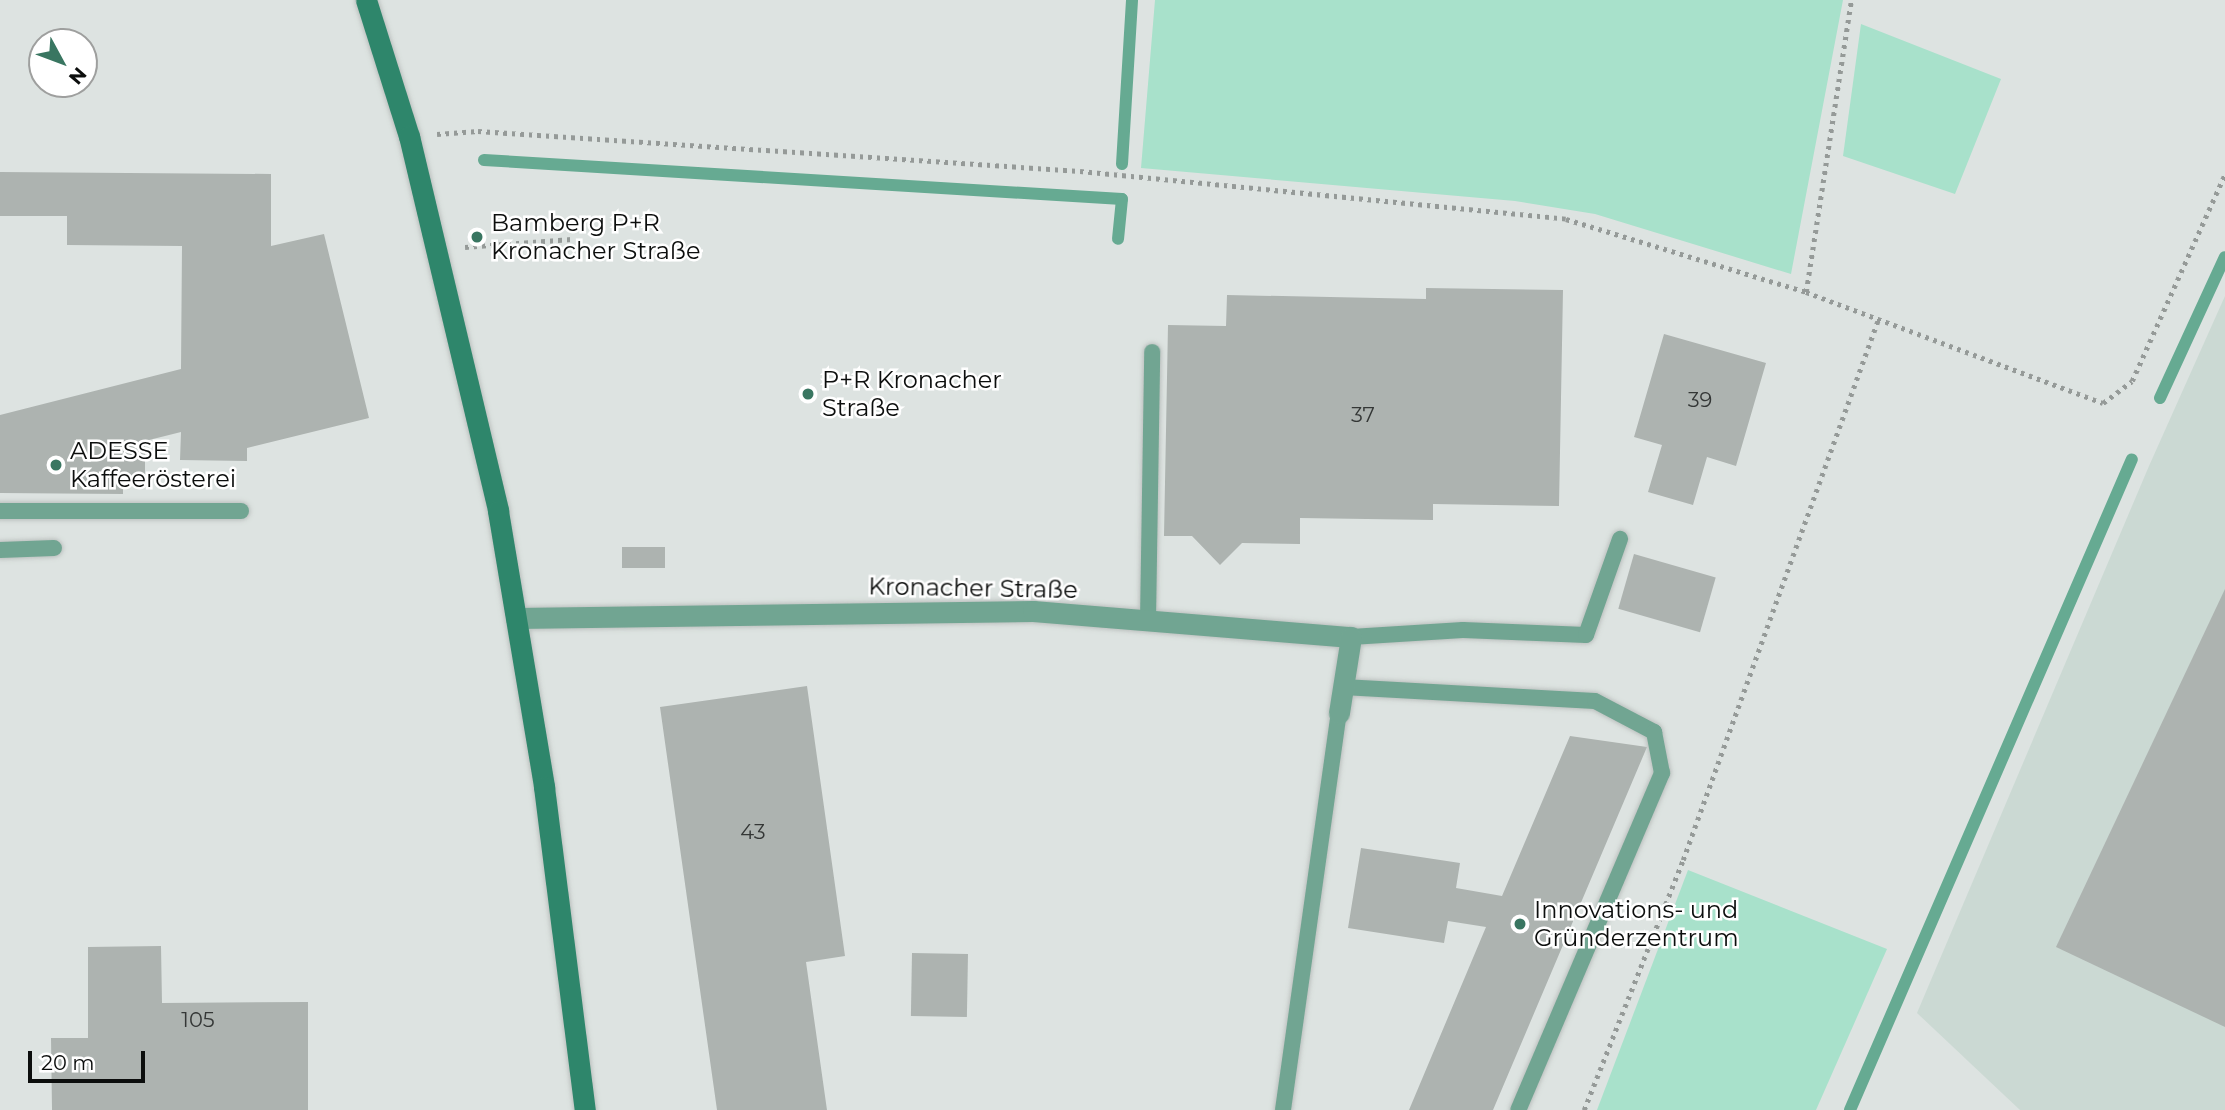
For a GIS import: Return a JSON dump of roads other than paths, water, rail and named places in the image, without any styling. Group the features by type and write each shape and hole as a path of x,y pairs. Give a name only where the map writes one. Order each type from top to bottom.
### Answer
{"street":[{"path":"366,0 409,136 438,249 498,511 544,787 585,1110"},
{"name":"Kronacher Straße","path":"516,618 1033,611 1351,637"},
{"path":"1339,713 1351,637"}],"lane":[{"path":"1148,621 1152,352"},
{"path":"0,511 242,511"},
{"path":"1351,637 1463,630 1586,635 1620,540"},
{"path":"0,550 54,548"},
{"path":"1343,687 1594,701 1654,732 1662,773 1518,1110"},
{"path":"1283,1110 1339,713"}],"waterway":[{"path":"1122,164 1132,0"},
{"path":"484,160 1122,199 1118,239"},
{"path":"2160,398 2225,257"},
{"path":"1850,1110 2132,459"}],"place":[{"name":"Bamberg P+R Kronacher Straße","path":"477,237"},
{"name":"P+R Kronacher Straße","path":"808,394"},
{"name":"ADESSE Kaffeerösterei","path":"56,465"},
{"name":"Innovations- und Gründerzentrum","path":"1520,924"}]}
